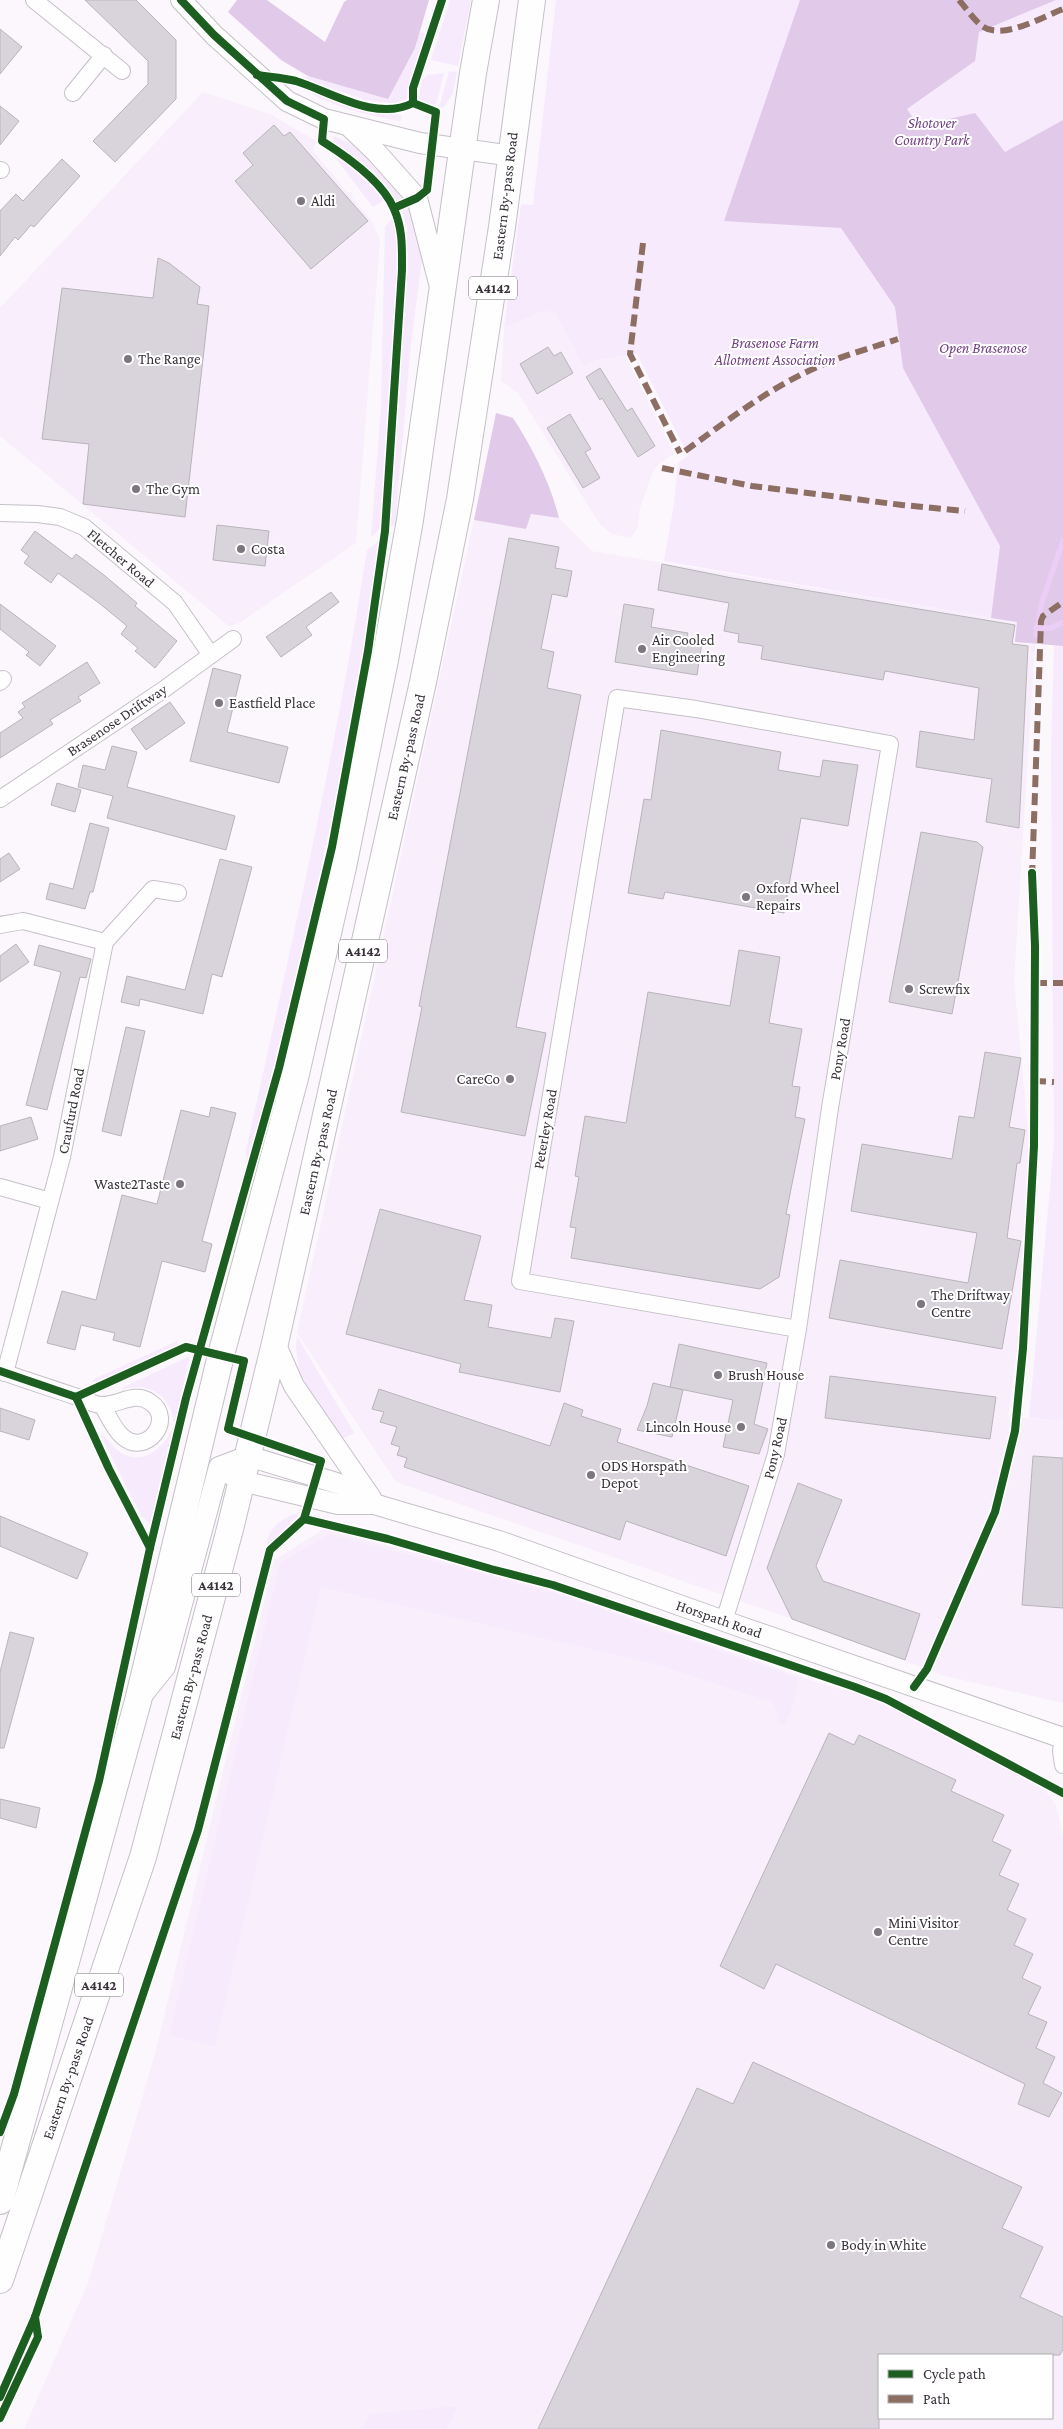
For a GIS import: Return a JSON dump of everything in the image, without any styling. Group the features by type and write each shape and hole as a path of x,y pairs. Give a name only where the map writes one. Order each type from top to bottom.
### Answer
{"highway":[{"name":"Eastern By-pass Road","path":"0,2201 138,1702 222,1355 295,1078 343,867 385,660 410,520 473,73 486,0"},
{"name":"Eastern By-pass Road","path":"0,2280 143,1857 242,1481 275,1343 423,682 458,509 512,156 532,0"}],"street":[{"path":"34,0 122,71"},
{"path":"181,0 214,35 287,101 324,119 420,143 512,156"},
{"path":"73,93 104,55"},
{"path":"350,127 376,152 417,198 443,296"},
{"name":"Fletcher Road","path":"0,513 60,517 84,527 175,603 211,655"},
{"name":"Brasenose Driftway","path":"0,799 233,639"},
{"name":"Peterley Road","path":"617,698 520,1281 798,1329"},
{"name":"Pony Road","path":"617,698 696,709 890,744 830,1108 798,1329 776,1454 724,1622"},
{"path":"0,925 23,921 105,942 152,889 178,893"},
{"name":"Craufurd Road","path":"3,1372 62,1157 105,942"},
{"path":"0,1187 50,1201"},
{"path":"275,1343 294,1386 374,1504"},
{"path":"3,1372 102,1405"},
{"name":"Horspath Road","path":"202,1441 219,1467 242,1481 338,1504 374,1504"},
{"path":"138,1702 165,1667 219,1467 248,1456"},
{"name":"Horspath Road","path":"248,1456 343,1485 374,1504 498,1541 724,1622 1063,1738"},
{"path":"1063,1738 1061,1751 1063,1765"}],"shaded area":[{"path":"203,92 270,114 316,141 313,151 370,219 380,240 356,543 241,622 230,627 0,436 0,308"},
{"path":"542,310 555,312 583,366 594,360 625,355 674,454 660,463 653,471 640,508 638,527 631,538 611,534 599,523 518,393 501,381 504,328"},
{"path":"531,514 559,518 592,551 1018,622 1015,642 1035,645 1014,980 1030,1154 1022,1311 1008,1417 1063,1421 1063,1703 945,1676 792,1619 396,1482 297,1333 474,520 526,529"},
{"path":"324,1529 549,1589 819,1683 884,1701 1042,1786 1056,1805 1063,1837 1063,2429 24,2429 88,2283 155,2054 274,1560"}],"green space":[{"path":"237,0 267,0 325,42 344,2 347,0 429,0 415,48 388,99 308,76 281,60 228,12"},
{"path":"450,0 471,0 458,66 431,60"},
{"path":"556,0 1063,0 1063,1421 1029,1418 1054,1144 1051,755 1054,645 1015,642 1017,622 664,561 674,504 678,463 688,455 637,354 594,360 583,366 555,312 542,311 504,328 521,204 533,205"},
{"name":"Shotover Country Park","path":"800,0 1056,0 979,32 975,61 907,109 918,126 975,113 1005,152 1063,120 1063,646 1015,642 1017,622 991,618 1000,546 903,368 895,307 841,228 724,221"},
{"path":"419,33 428,33 407,98 402,105 365,100 302,78 415,48"},
{"path":"449,71 457,72 453,93 444,107 439,108"},
{"path":"444,73 436,104 424,104 419,98 422,80 428,75"},
{"path":"312,90 356,107 402,116 400,121 353,110 308,92"},
{"path":"334,136 366,151 407,197 396,202 359,162 333,142"},
{"path":"331,152 352,164 385,200 373,207"},
{"path":"410,206 418,233 422,259 411,343 395,525 389,527 407,281 407,228 402,210"},
{"path":"392,219 396,223 398,243 393,371 380,529 371,537 381,408 385,227"},
{"path":"496,413 513,418 546,479 559,518 531,514 526,529 474,520"},
{"path":"380,540 360,682 309,926 247,1170 246,1150 327,776 367,550"},
{"path":"297,1336 354,1433 339,1441 300,1379 296,1347"},
{"path":"177,1341 178,1345 96,1386 92,1380"},
{"path":"190,1356 174,1427 170,1408 162,1396 144,1387 123,1390 122,1388"},
{"path":"173,1428 150,1523 141,1516 101,1436 103,1435 123,1454 139,1457 146,1456 159,1447"},
{"path":"294,1514 299,1515 298,1523 282,1532 267,1546 269,1535 275,1526"},
{"path":"329,1534 550,1592 797,1678 792,1708 785,1725 778,1723 777,1710 772,1702 651,1663 321,1587 215,2046 169,2035 280,1563"},
{"path":"458,2406 447,2429 363,2429 369,2414"}],"building":[{"path":"85,0 136,0 176,40 176,99 115,162 93,141 148,84 148,61"},
{"path":"0,29 22,47 0,74"},
{"path":"0,106 19,121 0,145"},
{"name":"Aldi","path":"274,125 284,136 290,132 368,221 311,269 235,181 253,165 243,153"},
{"path":"62,159 80,176 34,227 31,225 18,240 15,237 0,256 0,211 16,194 23,201"},
{"path":"158,258 169,263 200,287 197,304 209,306 185,517 83,504 89,444 42,439 62,288 153,298"},
{"path":"548,347 554,356 561,352 573,373 537,394 520,364"},
{"path":"600,368 627,411 632,408 655,446 638,457 602,398 600,400 586,377"},
{"path":"570,414 591,449 585,452 600,478 583,488 547,428"},
{"name":"Costa","path":"217,525 269,531 265,566 213,560"},
{"path":"35,531 72,559 76,554 104,575 137,603 135,606 177,641 155,668 135,651 138,648 121,634 127,626 99,603 58,573 51,583 24,563 29,556 21,550"},
{"path":"509,538 559,547 555,568 572,571 567,597 552,594 541,649 554,652 547,688 581,695 516,1027 546,1033 525,1136 401,1112 422,1007 419,1006"},
{"path":"662,564 732,578 1015,625 1012,644 1028,646 1019,828 986,822 992,779 916,767 920,731 974,740 979,688 885,671 883,680 761,659 763,646 738,642 739,634 724,631 729,603 658,590"},
{"path":"331,592 339,602 306,627 312,635 281,657 266,637"},
{"path":"0,604 56,646 40,666 26,655 29,652 0,629"},
{"path":"624,604 654,609 651,627 688,633 686,640 702,642 697,675 615,662"},
{"path":"87,662 100,683 78,697 81,701 50,720 53,724 0,758 0,733 23,718 18,712 25,707 22,703"},
{"name":"Eastfield Place","path":"213,668 241,675 227,732 288,747 279,783 190,761"},
{"path":"170,702 185,723 146,750 131,729"},
{"path":"661,730 781,752 778,770 820,777 823,760 858,765 848,826 801,818 784,913 665,892 663,899 628,893 644,799 651,800"},
{"path":"112,746 137,752 127,787 235,816 226,850 107,818 113,796 78,787 83,765 105,770"},
{"path":"57,783 81,790 75,812 51,805"},
{"path":"90,823 109,828 93,892 90,892 85,909 46,899 50,883 73,889"},
{"path":"921,832 977,842 983,847 952,1014 889,1002"},
{"path":"9,853 20,869 0,882 0,859"},
{"path":"220,859 252,867 222,977 212,974 203,1014 140,999 139,1006 121,1002 127,976 185,990"},
{"path":"16,944 29,962 0,982 0,956"},
{"path":"39,945 91,959 86,978 80,977 47,1110 26,1105 61,972 34,965"},
{"path":"739,950 780,957 769,1023 802,1029 792,1086 800,1087 795,1117 805,1119 786,1214 790,1215 779,1277 760,1289 571,1258 576,1228 570,1227 579,1177 575,1176 585,1116 626,1123 648,992 730,1006"},
{"path":"126,1027 145,1031 121,1136 102,1131"},
{"path":"985,1052 1021,1058 1009,1127 1025,1130 1020,1163 1017,1163 1007,1238 1021,1241 1002,1349 829,1318 840,1260 968,1283 977,1233 851,1211 862,1144 952,1159 959,1116 974,1118"},
{"path":"211,1107 236,1113 202,1241 212,1244 205,1272 162,1261 140,1347 113,1340 115,1333 81,1325 75,1350 47,1343 62,1291 96,1300 122,1195 157,1204 181,1110 209,1117"},
{"path":"31,1117 38,1139 0,1151 0,1126"},
{"path":"380,1209 481,1236 464,1300 492,1305 488,1327 551,1338 555,1318 574,1321 560,1392 459,1372 461,1364 346,1334"},
{"name":"Brush House","path":"679,1344 767,1363 754,1424 768,1429 759,1454 723,1447 733,1400 670,1387"},
{"path":"830,1376 996,1397 990,1439 825,1418"},
{"path":"653,1383 683,1390 672,1437 637,1430 647,1406"},
{"path":"379,1389 550,1446 564,1403 583,1410 581,1416 621,1429 617,1442 749,1486 726,1556 626,1521 620,1540 404,1467 407,1458 397,1455 400,1447 391,1444 397,1427 380,1422 384,1412 372,1409"},
{"path":"0,1408 35,1420 29,1440 0,1431"},
{"path":"1033,1456 1063,1458 1063,1608 1022,1605"},
{"path":"798,1483 842,1500 816,1566 823,1581 920,1614 905,1660 792,1619 767,1568"},
{"path":"0,1516 88,1553 77,1579 0,1546"},
{"path":"10,1632 34,1638 4,1748 0,1748 0,1672"},
{"name":"Mini Visitor Centre","path":"829,1733 854,1745 859,1735 956,1780 951,1791 1004,1815 992,1841 1011,1850 999,1875 1019,1884 1007,1910 1026,1919 1014,1945 1033,1954 1022,1978 1041,1987 1028,2014 1047,2022 1036,2048 1055,2057 1043,2083 1062,2093 1049,2117 1018,2104 1025,2084 776,1964 764,1989 720,1966"},
{"path":"0,1799 40,1808 36,1828 0,1818"},
{"name":"Body in White","path":"753,2062 1022,2187 1002,2228 1043,2247 1020,2297 1063,2317 1063,2349 1060,2355 878,2354 879,2429 538,2429 697,2088 733,2104"}],"waterway":[{"path":"1036,635 1042,602 1063,541"},
{"path":"1036,628 1051,628 1063,622"}],"marked path":[{"path":"959,0 982,26 990,30 1000,31 1022,26 1063,9"},
{"path":"643,243 630,354 680,453"},
{"path":"685,451 748,406 798,376 856,352 898,339"},
{"path":"662,468 752,486 965,511"},
{"path":"1032,877 1041,621 1043,616 1063,602"},
{"path":"1035,983 1063,983"},
{"path":"1034,1081 1054,1082"}],"cycle path":[{"path":"0,2132 14,2094 99,1781 150,1548 186,1398 279,1068 332,847 368,651 385,531 402,270 401,239 394,209 389,199 363,170 322,141 324,119 287,101 214,35 181,0"},
{"path":"413,103 413,88 442,0"},
{"path":"257,75 296,81 369,107 399,108 413,103"},
{"path":"394,208 417,198 427,190 436,112 413,103"},
{"path":"914,1687 927,1669 995,1512 1015,1431 1023,1348 1034,1146 1035,946 1032,873"},
{"path":"0,2397 35,2317 198,1830 270,1550 304,1519 321,1461 228,1429 244,1361 186,1347 76,1397"},
{"path":"0,1371 76,1397"},
{"path":"76,1397 109,1469 150,1548"},
{"path":"304,1519 388,1539 553,1585 855,1687 886,1699 1063,1793"},
{"path":"0,2418 38,2337 35,2317"}],"place":[{"name":"Aldi","path":"301,201"},
{"name":"The Range","path":"128,359"},
{"name":"The Gym","path":"136,489"},
{"name":"Costa","path":"241,549"},
{"name":"Air Cooled Engineering","path":"642,649"},
{"name":"Eastfield Place","path":"219,703"},
{"name":"Oxford Wheel Repairs","path":"746,897"},
{"name":"Screwfix","path":"909,989"},
{"name":"CareCo","path":"510,1079"},
{"name":"Waste2Taste","path":"180,1184"},
{"name":"The Driftway Centre","path":"921,1304"},
{"name":"Brush House","path":"718,1375"},
{"name":"Lincoln House","path":"741,1427"},
{"name":"ODS Horspath Depot","path":"591,1475"},
{"name":"Mini Visitor Centre","path":"878,1932"},
{"name":"Body in White","path":"831,2245"}],"park label":[{"name":"Open Brasenose","path":"983,348"},
{"name":"Brasenose Farm Allotment Association","path":"775,352"}]}
